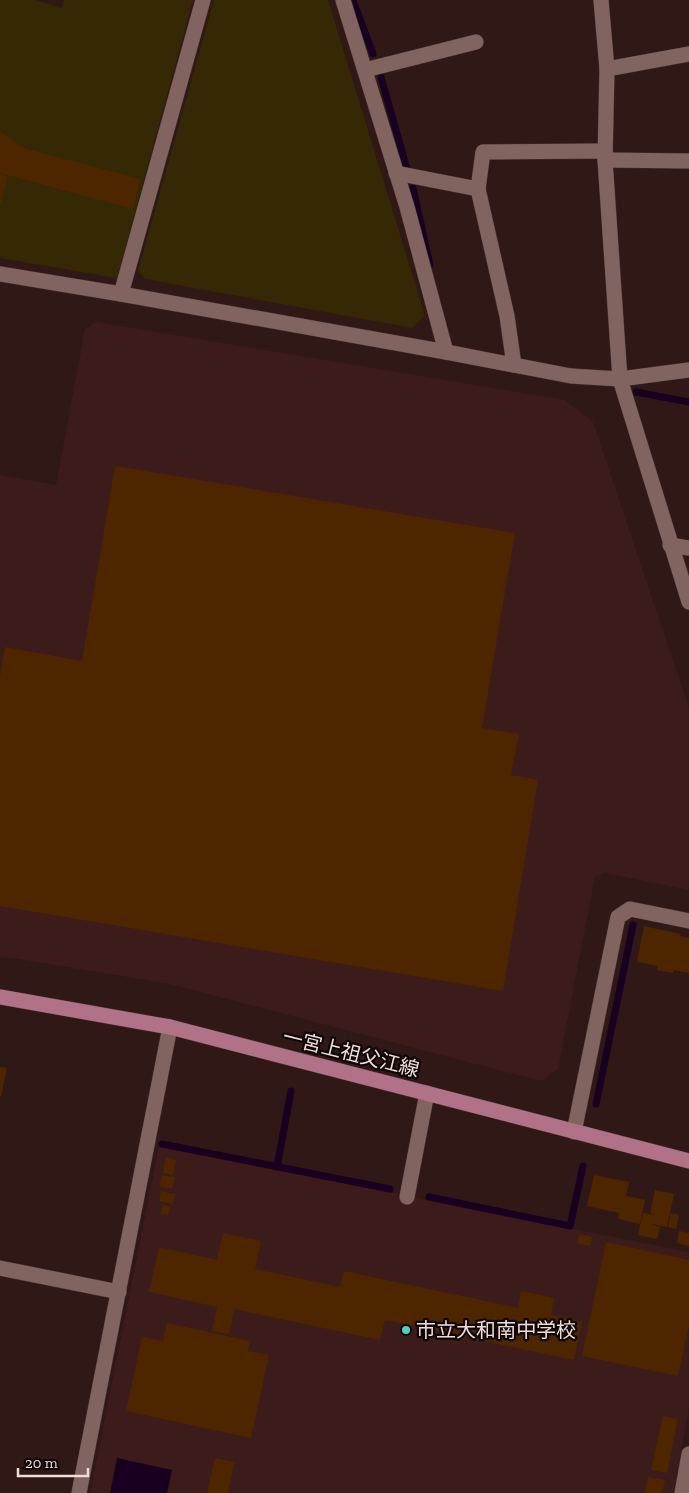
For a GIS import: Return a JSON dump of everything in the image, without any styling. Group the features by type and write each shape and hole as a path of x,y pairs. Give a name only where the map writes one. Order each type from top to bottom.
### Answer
{"main road":[{"name":"一宮上祖父江線","path":"0,997 170,1027 689,1162"}],"street":[{"path":"121,294 203,0"},
{"path":"343,0 407,207 446,352"},
{"path":"601,0 607,69 605,156 620,379 689,602"},
{"path":"364,70 476,42"},
{"path":"607,69 689,54"},
{"path":"514,365 507,316 478,189 483,152 689,161"},
{"path":"396,173 478,189"},
{"path":"0,274 446,352 571,376 620,379 689,370"},
{"path":"670,545 689,548"},
{"path":"574,1132 618,917 630,909 689,921"},
{"path":"79,1493 170,1027"},
{"path":"406,1197 427,1093"},
{"path":"0,1268 119,1292"},
{"path":"682,1493 689,1454"}],"shaded area":[{"path":"0,0 34,0 62,8 64,0 193,0 117,278 0,258"},
{"path":"214,0 328,0 425,316 412,328 145,279 138,271"},
{"path":"96,322 565,400 593,422 689,708 689,890 605,873 595,877 558,1069 541,1081 170,984 0,956 0,475 56,485 85,329"},
{"name":"市立大和南中学校","path":"159,1146 689,1252 689,1408 673,1493 90,1493"},
{"path":"117,1458 172,1470 167,1493 110,1493"}],"building":[{"path":"0,131 24,148 140,179 133,209 0,173"},
{"path":"0,174 8,176 1,204 0,204"},
{"path":"115,466 515,533 482,728 519,734 511,775 538,780 503,991 0,906 0,676 5,647 82,661"},
{"path":"644,926 681,934 680,936 689,938 689,973 674,970 673,973 657,970 658,966 637,962"},
{"path":"0,1067 7,1068 1,1096 0,1096"},
{"path":"166,1157 176,1160 173,1175 163,1173"},
{"path":"162,1175 175,1177 172,1189 159,1186"},
{"path":"594,1175 629,1182 626,1196 645,1200 640,1224 618,1219 619,1213 587,1206"},
{"path":"655,1190 674,1194 667,1227 652,1225 660,1227 657,1239 638,1235 643,1213 655,1215 650,1213"},
{"path":"161,1191 175,1194 173,1204 159,1201"},
{"path":"163,1205 170,1206 168,1215 161,1214"},
{"path":"671,1213 679,1215 676,1229 668,1227"},
{"path":"679,1231 689,1233 689,1246 677,1243"},
{"path":"223,1233 261,1241 255,1269 340,1287 344,1271 518,1308 521,1291 554,1298 551,1315 582,1322 574,1360 385,1320 380,1340 234,1309 229,1334 212,1331 217,1307 149,1292 159,1247 217,1260"},
{"path":"579,1234 592,1237 590,1246 577,1243"},
{"path":"606,1242 689,1260 689,1325 678,1376 582,1356"},
{"path":"167,1323 250,1341 248,1351 269,1355 251,1438 126,1411 142,1337 163,1341"},
{"path":"663,1416 678,1419 667,1473 651,1470"},
{"path":"215,1458 234,1462 228,1493 207,1493"},
{"path":"648,1477 665,1480 662,1493 645,1493"}],"waterway":[{"path":"353,0 373,54"},
{"path":"381,77 407,169"},
{"path":"413,188 430,265"},
{"path":"636,392 689,402"},
{"path":"596,1104 633,925"},
{"path":"277,1167 291,1091"},
{"path":"162,1144 390,1189"},
{"path":"429,1197 570,1226 583,1166"}],"place":[{"name":"市立大和南中学校","path":"406,1330"}]}
